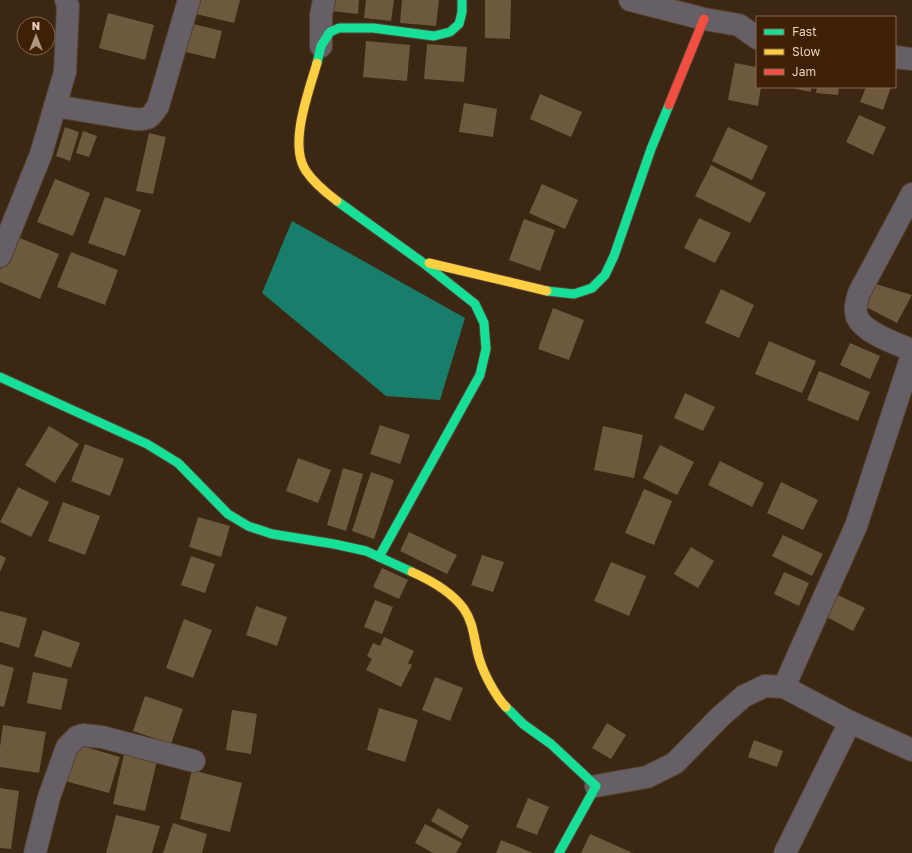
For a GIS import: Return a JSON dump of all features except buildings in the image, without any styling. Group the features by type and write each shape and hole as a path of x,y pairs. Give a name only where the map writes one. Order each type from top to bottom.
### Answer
{"street":[{"path":"0,256 41,154 65,72 68,6 66,0"},
{"path":"55,106 134,119 145,120 151,117 158,106 189,0"},
{"path":"324,0 321,15 320,46 299,130 299,152 305,170 322,190 422,262 475,304 484,323 486,349 480,375 380,557"},
{"path":"320,46 330,32 339,28 373,28 434,36 450,32 459,24 462,12 462,0"},
{"path":"630,0 677,6 704,18 739,26 756,37"},
{"path":"422,262 552,292 574,294 592,288 605,274 614,256 651,149 704,18"},
{"path":"896,57 912,59"},
{"path":"912,194 859,293 855,306 857,317 862,325 877,335 912,350"},
{"path":"784,687 856,526 912,355"},
{"path":"0,377 147,444 178,463 228,514 248,526 272,534 366,551 421,576 446,591 464,609 473,628 480,662 499,700 523,724 551,744 596,786"},
{"path":"596,786 647,777 676,763 721,716 744,696 764,686 784,687 850,722 912,750"},
{"path":"785,853 850,722"},
{"path":"35,853 49,797 67,747 77,737 84,735 102,737 194,761"},
{"path":"559,853 596,786"}],"water":[{"path":"292,221 465,318 440,400 386,396 262,293"}],"traffic: fast":[{"path":"317,63 321,46 330,32 339,28 373,28 434,36 450,32 459,24 462,12 462,0"},
{"path":"547,291 574,294 592,288 605,275 614,256 651,149 669,105"},
{"path":"337,201 422,262 475,304 484,323 486,349 480,375 379,557"},
{"path":"0,377 147,444 178,463 228,514 248,526 272,534 366,551 412,572"},
{"path":"506,707 523,724 551,744 596,786 559,853"}],"traffic: slow":[{"path":"317,63 305,103 299,133 299,147 301,160 306,171 320,187 337,201"},
{"path":"429,263 547,291"},
{"path":"412,572 447,592 464,609 470,621 478,655 484,672 494,691 506,707"}],"traffic: jam":[{"path":"669,105 704,19"}]}
